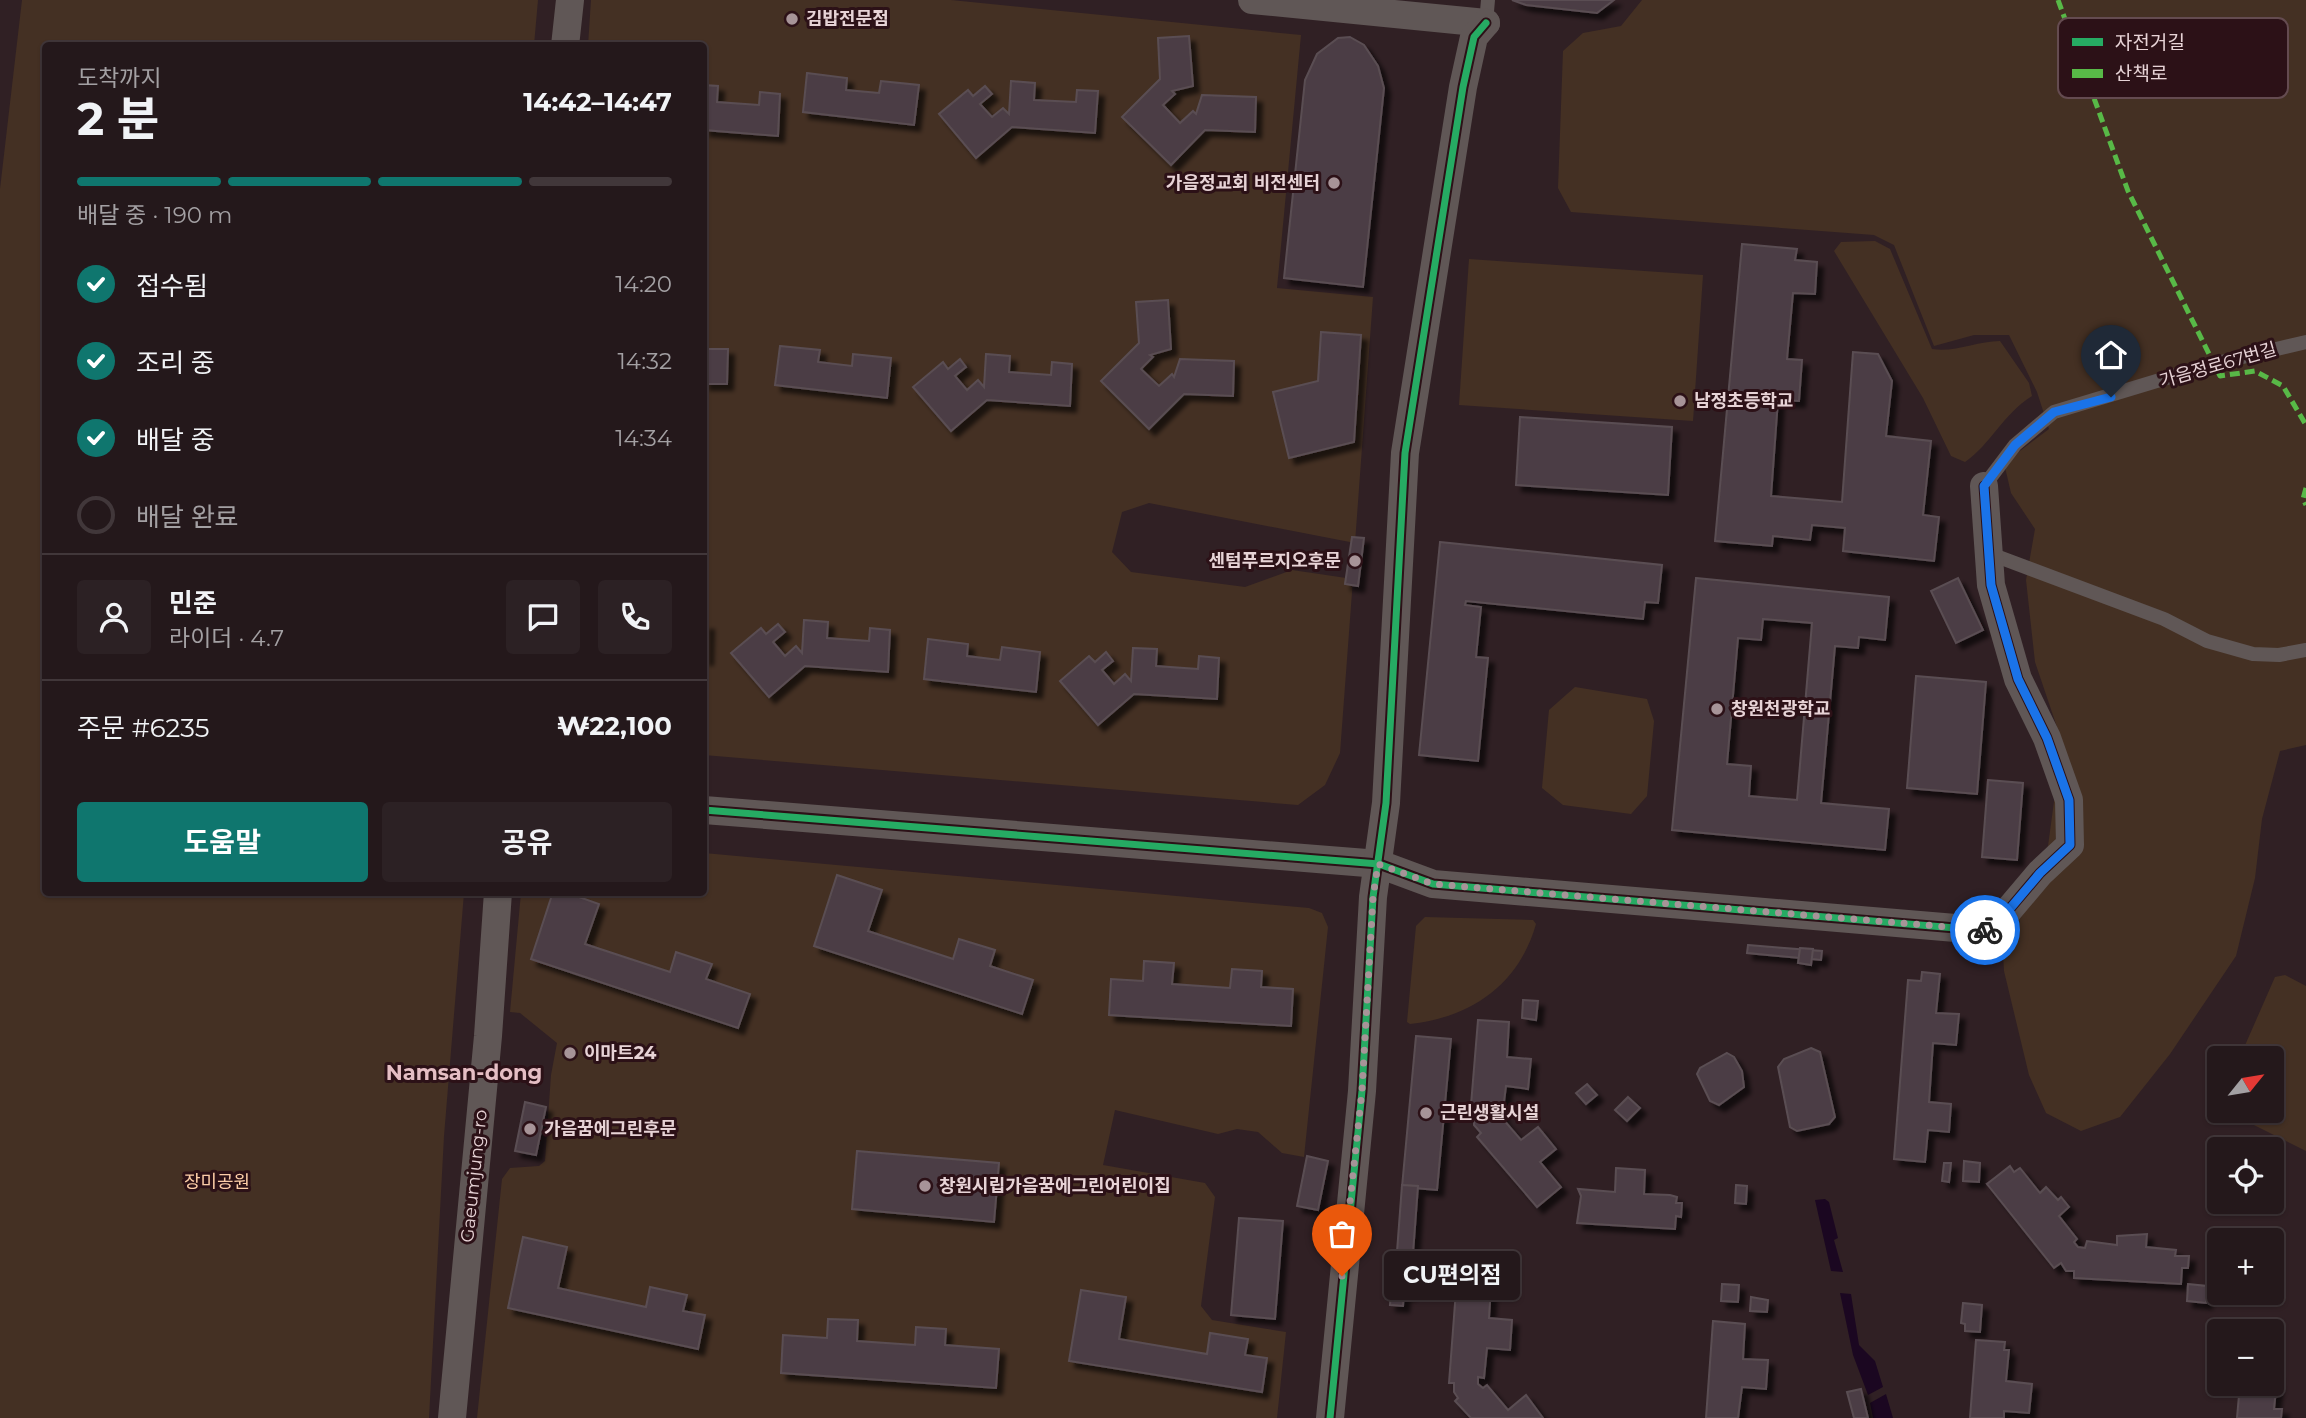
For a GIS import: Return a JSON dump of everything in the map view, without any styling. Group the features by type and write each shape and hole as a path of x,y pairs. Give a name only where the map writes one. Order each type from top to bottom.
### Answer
{"street":[{"path":"565,42 569,0"},
{"path":"1252,0 1487,12 1474,37 1463,87 1405,453 1386,803 1373,897 1362,1091 1330,1418"},
{"name":"가음정로67번길","path":"1378,864 1433,884 1991,931 2040,873 2070,845 2069,800 2047,738 2018,679 1991,585 1984,486"},
{"path":"707,810 1378,864"},
{"name":"Gaeumjung-ro","path":"452,1418 499,896"}],"lane":[{"name":"가음정로67번길","path":"1984,486 2015,445 2054,412 2213,364 2306,342"},
{"path":"1987,553 2164,618 2207,640 2253,654 2279,655 2306,650"}],"green space":[{"name":"장미공원","path":"22,0 538,0 534,42 42,42 42,896 464,896 444,1136 429,1418 0,1418 0,189"},
{"path":"591,0 951,0 1301,35 1277,288 1373,297 1355,543 1149,503 1122,512 1112,552 1131,572 1245,587 1292,570 1353,579 1340,753 1325,785 1298,805 707,755 707,42 588,42"},
{"path":"1642,0 2306,0 2306,745 2280,751 2262,819 2255,878 2236,956 2170,1054 2120,1117 2081,1131 2046,1113 2029,1075 2004,971 2002,935 2006,906 2048,846 2055,794 2057,727 2035,662 2026,580 2035,529 2011,493 2004,463 2049,429 2037,392 2009,335 1974,335 1934,346 1894,245 1874,235 1571,212 1558,188 1563,51 1583,33 1621,26"},
{"path":"1875,241 1890,249 1932,349 2000,341 2029,383 2032,396 2013,411 1965,462 1951,456 1923,398 1834,251 1841,242"},
{"path":"1469,259 1703,275 1693,421 1459,405"},
{"path":"1575,687 1647,699 1654,721 1647,796 1631,814 1563,805 1542,788 1549,710"},
{"path":"707,853 1309,908 1322,913 1328,927 1304,1157 1282,1153 1258,1132 1237,1129 1218,1134 1115,1110 1103,1165 1205,1183 1215,1197 1201,1306 1212,1320 1286,1332 1277,1418 477,1418 502,1179 510,1168 539,1166 545,1161 551,1075 557,1043 520,1013 510,1012 521,896 707,896"},
{"path":"1425,917 1533,920 1536,924 1518,964 1490,994 1453,1014 1410,1024 1407,1022 1416,926"},
{"path":"2285,975 2306,986 2306,1151 2284,1140 2284,1137 2278,1137 2252,1124 2284,1124 2284,1046 2245,1046 2275,977"}],"shaded area":[{"path":"1825,1199 1829,1202 1838,1238 1834,1240 1843,1272 1831,1271 1815,1200"},
{"path":"1840,1293 1851,1294 1859,1345 1875,1361 1883,1387 1868,1395 1853,1355"},
{"path":"1886,1394 1893,1418 1873,1418 1870,1403"}],"building":[{"path":"1512,0 1614,0 1597,13 1526,5"},
{"path":"1189,36 1193,86 1172,91 1175,94 1163,105 1180,123 1193,111 1196,114 1202,95 1256,97 1255,132 1205,130 1171,165 1122,117 1160,79 1158,38"},
{"name":"가음정교회 비전센터","path":"1350,37 1364,45 1378,66 1384,88 1363,287 1284,278 1305,80 1317,54 1338,38"},
{"path":"807,73 847,78 846,90 879,93 881,81 919,85 914,125 803,112"},
{"path":"1011,81 1035,83 1034,100 1076,102 1077,90 1098,91 1095,133 1012,127 976,158 939,114 968,90 973,96 985,86 992,94 980,104 992,117 1003,108 1009,114"},
{"path":"707,85 718,86 717,102 759,105 760,92 780,94 778,136 707,130"},
{"path":"1742,244 1797,249 1795,260 1817,262 1815,294 1793,293 1787,359 1802,360 1799,401 1778,400 1771,496 1842,502 1853,352 1878,354 1892,381 1886,436 1931,441 1923,515 1939,517 1934,561 1843,551 1845,528 1812,525 1810,540 1773,536 1772,546 1715,541"},
{"path":"1168,300 1171,349 1150,355 1153,357 1141,369 1159,386 1172,374 1174,377 1180,359 1234,361 1233,396 1184,394 1149,429 1101,381 1139,343 1136,302"},
{"path":"1321,332 1361,335 1354,442 1289,458 1273,392 1318,381"},
{"path":"780,346 820,350 818,362 852,366 853,354 891,358 887,398 775,385"},
{"path":"707,349 728,349 727,384 707,384"},
{"path":"986,354 1010,356 1009,372 1051,375 1052,362 1072,364 1070,406 987,400 951,431 913,387 943,362 948,369 960,359 966,367 955,376 967,390 978,380 984,387"},
{"path":"1520,417 1672,427 1668,495 1516,485"},
{"name":"센텀푸르지오후문","path":"1352,537 1364,538 1358,586 1345,584"},
{"path":"1440,542 1662,565 1658,603 1645,602 1643,619 1466,601 1465,605 1481,607 1476,657 1488,658 1478,761 1419,755"},
{"path":"1696,578 1889,597 1885,640 1859,637 1858,648 1835,646 1821,803 1889,809 1885,850 1672,830","holes":["1763,619 1812,623 1797,800 1749,796 1751,766 1727,764 1738,638 1761,640"]},
{"path":"1958,578 1983,630 1956,643 1931,591"},
{"path":"804,620 828,622 827,638 869,641 870,628 890,630 888,672 805,666 769,697 731,653 761,628 766,634 778,624 785,632 773,642 785,656 796,646 802,653"},
{"path":"928,639 968,644 967,656 1000,660 1002,647 1040,652 1036,692 924,679"},
{"path":"1133,648 1157,649 1156,666 1198,669 1199,656 1219,658 1217,699 1134,694 1098,725 1060,681 1089,656 1095,662 1106,652 1113,661 1102,670 1114,684 1125,674 1131,681"},
{"path":"1916,676 1986,682 1977,794 1907,788"},
{"path":"1988,780 2023,783 2017,860 1982,857"},
{"path":"837,875 882,890 868,931 953,959 959,939 995,950 990,966 1033,980 1022,1014 814,946"},
{"path":"552,896 576,896 599,904 585,944 670,972 676,952 712,964 706,979 750,994 738,1028 531,959"},
{"path":"1748,945 1822,951 1821,960 1747,953"},
{"path":"1800,948 1813,949 1811,965 1798,963"},
{"path":"1144,961 1174,963 1172,984 1230,988 1232,969 1262,971 1261,987 1293,989 1291,1026 1109,1015 1111,979 1143,981"},
{"path":"1922,972 1940,974 1936,1013 1959,1014 1956,1045 1933,1043 1929,1102 1951,1104 1949,1132 1928,1130 1925,1162 1894,1159 1908,980 1921,981"},
{"path":"1523,1000 1538,1001 1536,1020 1522,1018"},
{"path":"1478,1020 1509,1022 1507,1057 1531,1059 1528,1089 1506,1086 1502,1118 1521,1140 1538,1127 1556,1149 1540,1162 1561,1187 1537,1207 1477,1137 1481,1133 1474,1125 1474,1117 1470,1117"},
{"name":"근린생활시설","path":"1416,1036 1451,1039 1437,1190 1402,1187"},
{"path":"1811,1048 1820,1052 1835,1117 1829,1124 1797,1131 1790,1127 1778,1067 1784,1059"},
{"path":"1727,1053 1734,1057 1742,1071 1744,1087 1719,1105 1710,1101 1697,1074 1700,1068"},
{"path":"1587,1084 1597,1095 1586,1104 1576,1093"},
{"path":"1628,1097 1640,1108 1627,1121 1615,1110"},
{"name":"가음꿈에그린후문","path":"525,1102 546,1107 536,1155 515,1151"},
{"name":"창원시립가음꿈에그린어린이집","path":"857,1151 999,1163 994,1222 852,1209"},
{"path":"1307,1156 1328,1161 1318,1210 1297,1206"},
{"path":"1964,1161 1980,1163 1979,1182 1963,1181"},
{"path":"1944,1163 1951,1163 1949,1182 1942,1181"},
{"path":"2010,1166 2014,1172 2020,1168 2040,1193 2046,1187 2058,1200 2061,1197 2069,1207 2059,1216 2077,1239 2074,1242 2078,1247 2085,1248 2087,1241 2117,1245 2117,1236 2147,1234 2146,1247 2176,1250 2175,1256 2189,1256 2188,1268 2182,1268 2181,1284 2074,1278 2074,1271 2066,1271 2061,1263 2054,1268 1987,1184"},
{"path":"1616,1168 1645,1170 1644,1194 1677,1197 1676,1203 1682,1203 1681,1217 1676,1216 1675,1229 1577,1223 1581,1196 1578,1189 1615,1192"},
{"path":"1402,1185 1418,1186 1410,1294 1394,1292"},
{"path":"1736,1185 1747,1186 1746,1204 1735,1203"},
{"path":"1239,1218 1283,1221 1275,1319 1231,1315"},
{"path":"523,1237 567,1247 558,1288 646,1307 650,1287 687,1295 683,1311 705,1315 698,1349 508,1308"},
{"path":"1457,1277 1486,1278 1486,1286 1491,1287 1489,1318 1512,1320 1510,1350 1487,1348 1484,1378 1478,1377 1478,1384 1483,1388 1487,1385 1508,1410 1526,1395 1543,1418 1471,1418 1455,1401 1458,1398 1454,1392 1454,1383 1449,1383"},
{"path":"1392,1280 1405,1281 1403,1306 1390,1305"},
{"path":"1722,1284 1739,1285 1738,1302 1721,1301"},
{"path":"2188,1284 2207,1286 2206,1303 2187,1301"},
{"path":"1081,1290 1126,1297 1119,1339 1207,1354 1210,1333 1248,1339 1245,1355 1267,1358 1262,1392 1069,1361"},
{"path":"1751,1297 1768,1300 1767,1312 1750,1311"},
{"path":"1963,1303 1982,1305 1980,1332 1965,1331 1965,1324 1961,1323"},
{"path":"828,1319 858,1320 857,1341 915,1345 916,1327 946,1329 945,1345 999,1349 996,1388 781,1373 783,1335 827,1338"},
{"path":"1713,1321 1745,1324 1743,1359 1768,1360 1766,1389 1742,1387 1738,1418 1706,1418"},
{"path":"1976,1340 2005,1342 2004,1350 2009,1350 2006,1381 2032,1384 2029,1413 2004,1411 2004,1418 1970,1418"},
{"path":"1861,1389 1868,1418 1854,1418 1847,1392"},
{"path":"2239,1396 2275,1396 2274,1409 2282,1409 2281,1418 2237,1418"}],"marked path":[{"path":"2058,0 2065,18"},
{"path":"2094,98 2128,191 2220,376 2255,371 2283,386 2306,425"},
{"path":"2306,488 2303,499 2306,505"}],"cycle path":[{"path":"1330,1418 1362,1091 1373,897 1386,803 1405,453 1463,87 1474,37 1486,23"},
{"path":"707,810 1379,864 1433,884 1991,931 2040,873 2070,845 2069,800 2047,738 2018,679 1991,585 1984,486"}],"way so far":[{"path":"1342,1276 1362,1091 1373,897 1378,864 1433,884 1985,930"}],"place":[{"name":"김밥전문점","path":"792,19"},
{"name":"가음정교회 비전센터","path":"1334,183"},
{"name":"남정초등학교","path":"1680,401"},
{"name":"센텀푸르지오후문","path":"1355,561"},
{"name":"창원천광학교","path":"1717,709"},
{"name":"이마트24","path":"570,1053"},
{"name":"근린생활시설","path":"1426,1113"},
{"name":"가음꿈에그린후문","path":"530,1129"},
{"name":"창원시립가음꿈에그린어린이집","path":"925,1186"},
{"name":"CU편의점","path":"1342,1276"}],"district":[{"name":"Namsan-dong","path":"464,1073"}],"route":[{"path":"1985,930 1991,931 2040,873 2070,845 2069,800 2047,738 2018,679 1991,585 1984,486 2015,445 2054,412 2111,397"}]}
